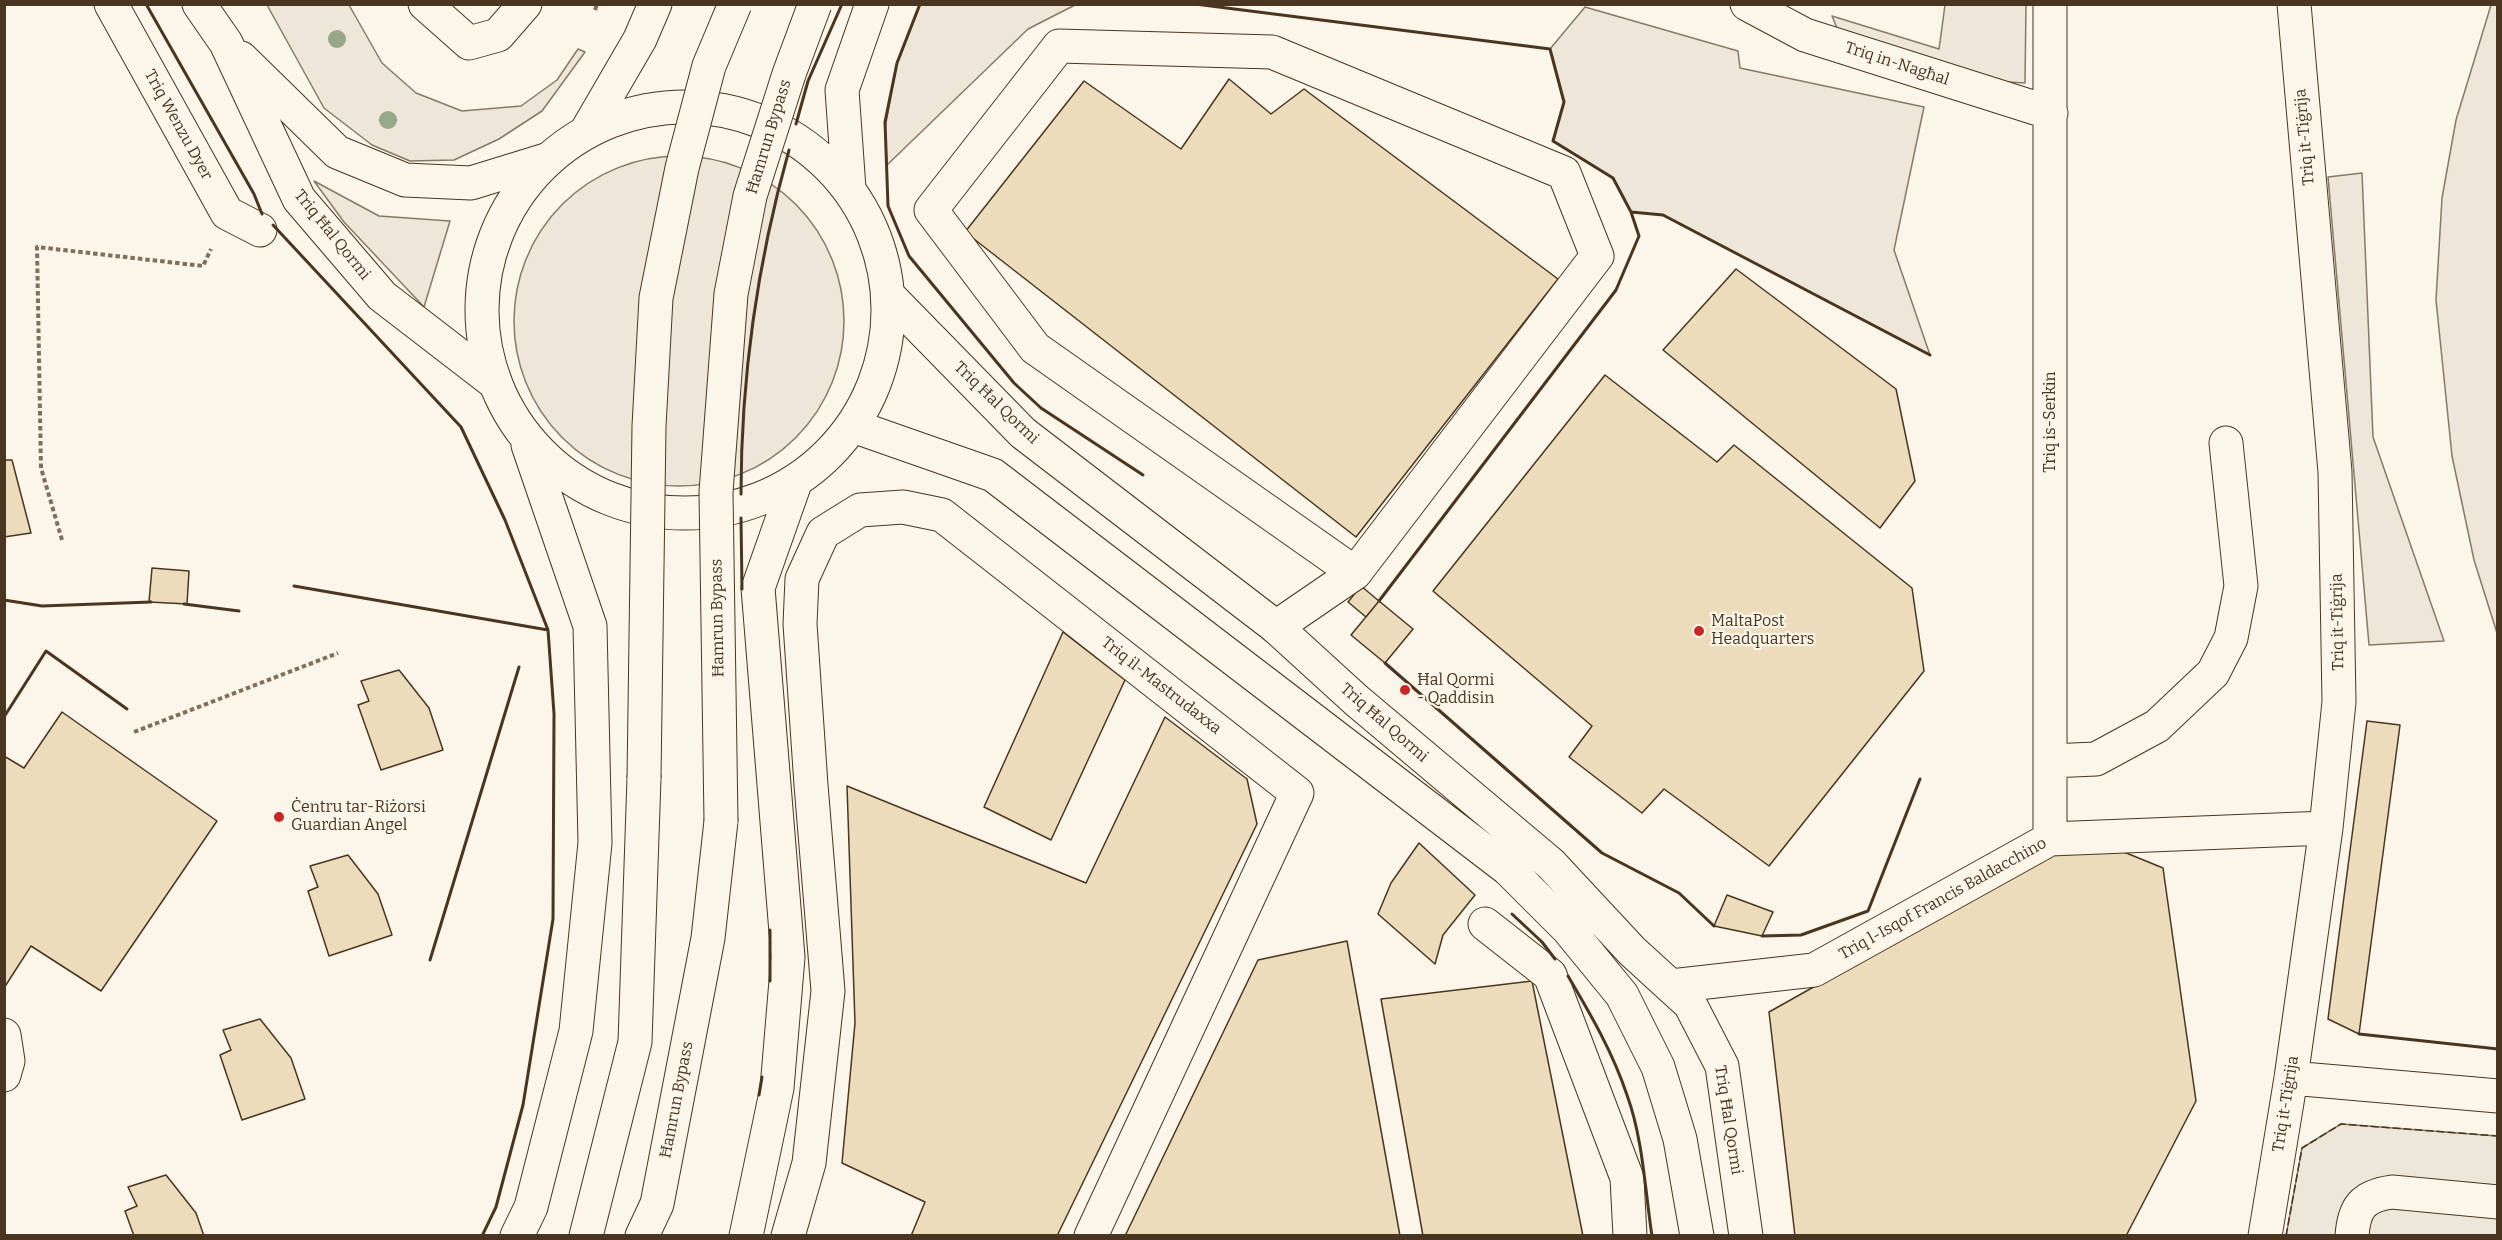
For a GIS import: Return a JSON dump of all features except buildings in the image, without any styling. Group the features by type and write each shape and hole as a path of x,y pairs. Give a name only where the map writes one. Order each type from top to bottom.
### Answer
{"main road":[{"name":"Triq Wenzu Dyer","path":"111,4 227,213"},
{"name":"Triq Ħal Qormi","path":"199,4 226,43 299,200 382,296 495,383"},
{"path":"425,4 469,43 498,35 525,4"},
{"path":"586,132 640,39 656,4"},
{"path":"586,1236 635,1042 644,778 650,426 656,298 682,168 709,66 735,4"},
{"name":"Ħamrun Bypass","path":"642,1236 657,1204 708,938 722,821 716,492 731,294 750,196 789,74 815,4"},
{"path":"849,189 842,90 873,4"},
{"name":"Triq in-Nagħal","path":"1747,4 1805,35 2051,113"},
{"name":"Triq is-Serkin","path":"2050,4 2050,839"},
{"name":"Triq it-Tiġrija","path":"2265,1236 2291,1078 2326,828 2339,702 2335,472 2294,4"},
{"name":"Triq Ħal Qormi","path":"226,43 338,152 405,180 471,183 549,159"},
{"path":"1276,627 1355,573 1597,256 1564,173 1272,52 1059,46 931,210 1035,348 1355,573"},
{"path":"517,1236 531,1207 576,1031 595,843 590,626 526,438 495,383 482,326 485,277 500,226 521,190 549,159 586,132 637,112 677,106 717,108 755,119 791,136 823,160 849,189 876,239 888,295 882,363 853,426 827,457 795,483 744,506 688,515 632,508 579,485 551,464 526,438"},
{"path":"227,213 260,230"},
{"name":"Triq Ħal Qormi","path":"888,295 1023,433 1276,627 1356,700 1551,864 1632,951 1690,1004 1722,1066 1746,1236"},
{"path":"853,426 993,475 1508,868 1568,929 1622,995 1658,1068 1680,1138 1697,1236"},
{"path":"2050,761 2096,759 2157,726 2212,673 2231,638 2241,586 2226,443"},
{"path":"746,1236 777,1088 788,957 758,588 795,483"},
{"name":"Triq il-Mastrudaxxa","path":"788,1236 809,1163 828,991 800,624 802,579 823,533 860,510 903,507 942,515 1297,793 1091,1236"},
{"name":"Triq l-Isqof Francis Baldacchino","path":"1671,986 1814,970 2050,839 2326,828"},
{"path":"1485,924 1550,975 1627,1178 1630,1236"},
{"path":"4,1035 8,1061 4,1075"},
{"path":"2291,1078 2498,1096"},
{"path":"2352,1236 2358,1208 2367,1199 2378,1194 2392,1192 2498,1202"}],"path":[{"path":"595,10 597,4"},
{"path":"62,540 41,468 37,247 203,266 227,213"},
{"path":"134,732 338,653"}],"shaded area":[{"path":"267,5 349,5 382,63 416,93 462,111 521,106 557,80 578,49 585,52 542,111 499,139 454,160 410,161 372,145 324,108"},
{"path":"920,5 1075,5 1028,29 887,165 885,128 897,63"},
{"path":"1945,5 2026,5 2025,83 1973,80 1839,33 1832,16 1939,49"},
{"path":"2491,5 2498,5 2497,633 2474,560 2452,456 2436,300 2442,198 2456,120"},
{"path":"1585,7 1738,51 1740,68 1924,107 1894,250 1930,355 1663,215 1631,212 1613,178 1553,141 1564,102 1550,49"},
{"path":"679,156 727,163 742,169 770,184 795,205 816,230 831,258 837,273 844,321 837,369 831,384 816,412 795,437 770,458 742,473 727,479 679,486 631,479 616,473 588,458 563,437 542,412 527,384 521,369 514,321 521,273 527,258 542,230 563,205 588,184 616,169 631,163"},
{"path":"2362,173 2373,437 2444,641 2369,645 2328,177"},
{"path":"314,181 379,216 450,221 424,307 344,222"},
{"path":"2341,1124 2497,1136 2497,1235 2286,1236 2302,1148"}],"fence":[{"path":"2286,1236 2302,1148 2341,1124 2498,1136"}],"wall":[{"path":"146,4 254,194 262,214"},
{"path":"796,124 808,81 842,4"},
{"path":"920,4 897,63 885,122 888,206 909,256 1014,383 1041,408 1143,475"},
{"path":"1195,4 1550,49 1564,102 1553,141 1613,178 1631,212 1639,236 1616,290 1379,601"},
{"path":"741,494 744,407 753,320 768,234 789,150"},
{"path":"1631,212 1663,215 1930,355"},
{"path":"273,225 461,427 505,520 548,630"},
{"path":"741,518 742,589"},
{"path":"294,586 548,630 554,714 553,919 523,1105 496,1207 482,1236"},
{"path":"4,600 42,606 151,602"},
{"path":"184,604 239,611"},
{"path":"4,717 46,651 127,709"},
{"path":"1385,663 1602,853 1679,893 1714,926"},
{"path":"430,960 519,667"},
{"path":"1762,936 1801,935 1868,911 1920,779"},
{"path":"1512,914 1542,942 1555,959"},
{"path":"770,930 770,981"},
{"path":"1568,976 1608,1049 1627,1095 1637,1129 1652,1236"},
{"path":"2359,1034 2498,1049"},
{"path":"759,1095 762,1077"}],"place":[{"name":"MaltaPost Headquarters","path":"1699,631"},
{"name":"Ħal Qormi - Qaddisin","path":"1405,690"},
{"name":"Ċentru tar-Riżorsi Guardian Angel","path":"279,817"}]}
